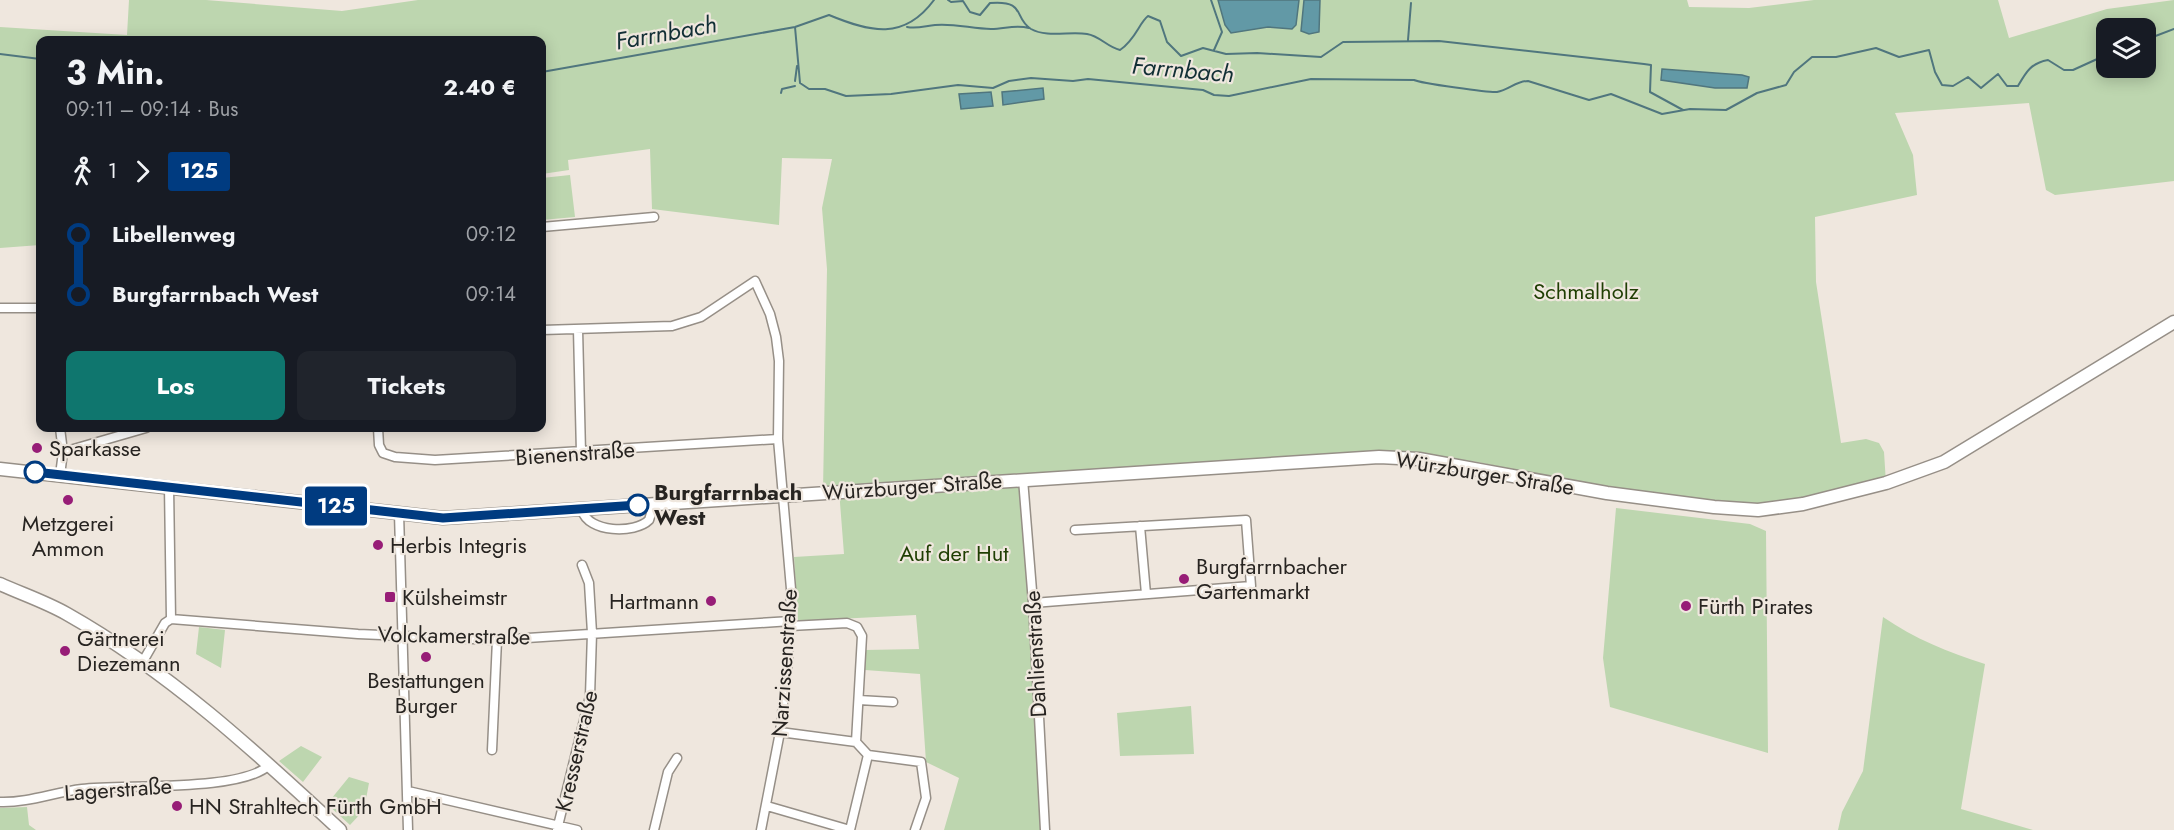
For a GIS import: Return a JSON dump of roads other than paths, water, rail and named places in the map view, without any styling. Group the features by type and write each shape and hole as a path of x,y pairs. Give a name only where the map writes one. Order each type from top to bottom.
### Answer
{"street":[{"path":"546,227 654,217"},
{"name":"Narzissenstraße","path":"578,329 663,327 681,324 723,305 755,281 770,314 779,361 778,439 791,589 780,732 767,806 760,830"},
{"path":"0,308 36,308"},
{"name":"Würzburger Straße","path":"0,469 443,518 1379,457 1419,459 1607,493 1758,510 1803,504 1886,483 1944,462 2174,322"},
{"path":"546,330 578,329 581,453"},
{"path":"60,432 63,452 60,475"},
{"path":"63,452 132,432"},
{"name":"Bienenstraße","path":"378,432 379,445 383,453 395,457 435,460 581,453 778,439"},
{"name":"Dahlienstraße","path":"1023,479 1034,603 1045,830"},
{"path":"142,663 165,623 171,619 169,486"},
{"path":"582,510 587,520 600,526 637,527 650,520 654,504"},
{"path":"399,513 408,830"},
{"path":"1034,603 1251,586 1246,520 1075,530"},
{"path":"1140,526 1146,594"},
{"name":"Kresserstraße","path":"558,828 590,696 592,633 589,583 582,565"},
{"path":"0,584 64,613 142,663 209,713 340,830"},
{"name":"Volckamerstraße","path":"171,619 401,636 497,640 592,633 848,623 857,627 862,636 859,700"},
{"path":"492,750 497,640"},
{"path":"856,742 859,700 893,702"},
{"path":"780,732 856,742 868,756 921,762 926,798 915,830"},
{"path":"767,806 850,830 868,756"},
{"path":"654,830 668,772 677,758"},
{"name":"Lagerstraße","path":"0,802 88,788 199,784 244,778 269,765"},
{"path":"408,791 558,828 577,830"}],"water":[{"path":"1218,0 1299,0 1296,25 1292,29 1268,27 1231,33 1225,25"},
{"path":"1304,0 1320,0 1319,32 1309,34 1301,31"},
{"path":"1662,69 1749,77 1747,88 1715,88 1661,80"},
{"path":"1043,88 1044,99 1003,105 1002,92"},
{"path":"991,92 993,106 961,109 959,94"}],"waterway":[{"name":"Farrnbach","path":"546,71 795,27 829,15 872,29 898,27 911,22 934,0"},
{"name":"Farrnbach","path":"948,0 963,1 970,12 980,15 990,3 1009,4 1018,11 1026,25 1037,32 1087,34 1120,50 1130,41 1148,16 1160,21 1167,42 1181,56 1203,48 1226,54 1257,53 1321,57 1343,42 1439,41 1651,65 1650,92 1683,110"},
{"path":"1211,0 1222,32 1214,50"},
{"path":"1408,40 1411,3"},
{"path":"907,27 956,25 984,29 1019,26 1029,28"},
{"name":"Farrnbach","path":"795,27 800,83 809,89 825,89 846,96 891,94 958,85 993,88 1009,81 1031,78 1073,81 1088,79 1203,90 1214,95 1229,96 1311,79 1414,80 1456,88 1497,92 1528,81 1589,100 1611,94 1662,114 1690,109 1726,110 1757,93 1786,85 1794,72 1812,57 1836,57 1876,48 1899,57 1929,50 1935,72 1942,85 1953,86 1968,77 1981,88 1998,74 2007,86 2018,86 2030,69 2042,61 2048,60 2064,70 2073,70 2096,60"},
{"name":"Farrnbach","path":"2156,36 2174,29"},
{"name":"Farrnbach","path":"0,54 36,58"},
{"name":"Farrnbach","path":"795,81 797,66"},
{"path":"781,93 782,89 795,86"}],"place":[{"name":"Sparkasse","path":"37,448"},
{"name":"Metzgerei Ammon","path":"68,500"},
{"name":"Burgfarrnbach West","path":"638,505"},
{"name":"Herbis Integris","path":"378,545"},
{"name":"Burgfarrnbacher Gartenmarkt","path":"1184,579"},
{"name":"Külsheimstr","path":"390,597"},
{"name":"Hartmann","path":"711,601"},
{"name":"Fürth Pirates","path":"1686,606"},
{"name":"Gärtnerei Diezemann","path":"65,651"},
{"name":"Bestattungen Burger","path":"426,657"},
{"name":"HN Strahltech Fürth GmbH","path":"177,806"}],"park label":[{"name":"Schmalholz","path":"1586,291"},
{"name":"Auf der Hut","path":"954,553"}]}
